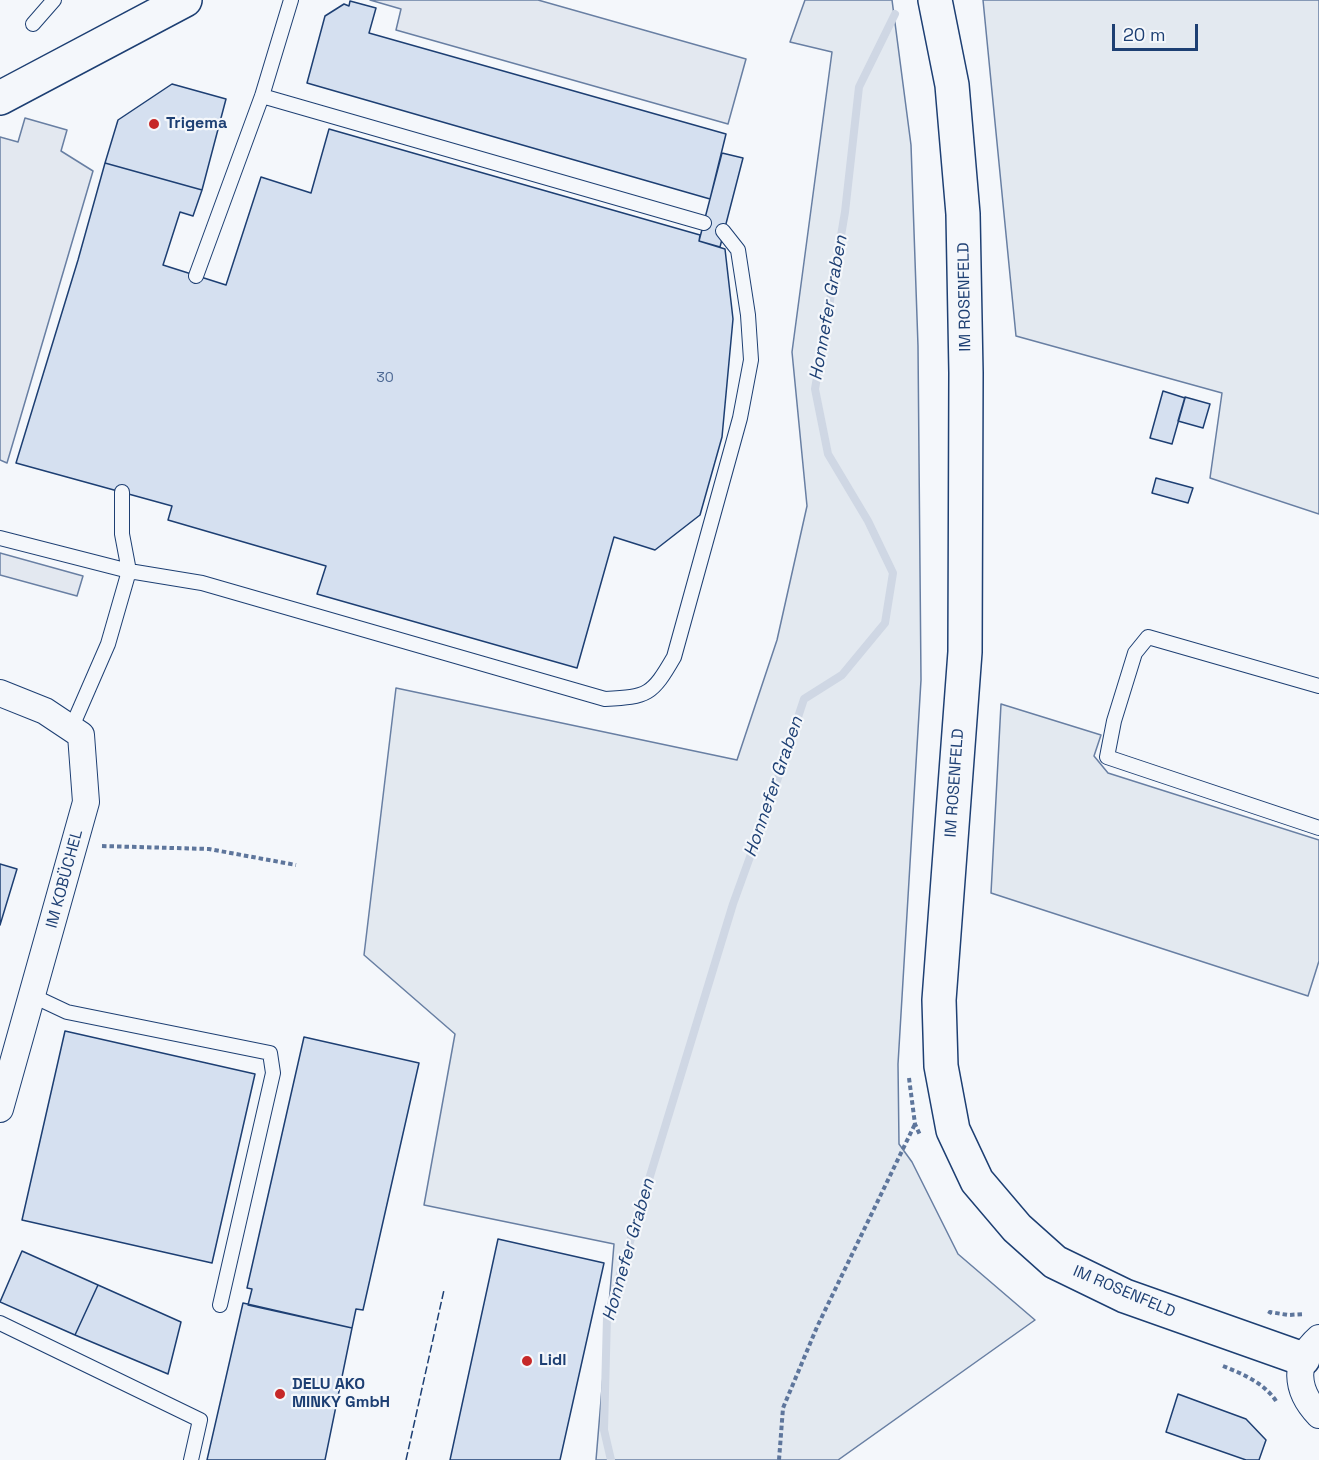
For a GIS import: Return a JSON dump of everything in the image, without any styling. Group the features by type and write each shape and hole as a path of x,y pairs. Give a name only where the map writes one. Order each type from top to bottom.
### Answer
{"street":[{"path":"0,98 148,13 185,0"},
{"name":"IM ROSENFELD","path":"935,0 951,86 963,214 966,373 964,652 939,1000 941,1066 953,1130 977,1181 1017,1228 1055,1262 1125,1296 1311,1348"},
{"name":"IM KOBÜCHEL","path":"0,693 45,711 81,735 86,802 0,1109"},
{"path":"1311,1348 1300,1375 1302,1390 1310,1405 1319,1414"}],"lane":[{"path":"33,24 54,0"},
{"path":"196,276 262,96 291,0"},
{"path":"262,96 704,223"},
{"path":"0,538 129,571 202,583 605,699 637,698 659,684 674,657 740,418 750,360 748,315 738,250 723,231"},
{"path":"70,729 108,644 129,571 122,534 122,492"},
{"path":"1319,686 1148,637 1135,653 1114,722 1107,757 1319,828"},
{"path":"33,996 67,1012 270,1053 273,1073 220,1305"},
{"path":"0,1323 200,1420 191,1460"}],"path":[{"path":"74,845 209,849 297,865"},
{"path":"779,1460 783,1408 822,1317 915,1124"}],"shaded area":[{"path":"370,0 538,0 746,59 728,124 396,30 401,9"},
{"path":"805,0 892,0 911,145 918,346 921,680 898,1064 899,1144 912,1162 958,1254 1035,1320 838,1460 596,1460 614,1244 424,1205 455,1034 364,955 396,688 737,760 777,640 807,506 792,352 832,52 790,42"},
{"path":"983,0 1319,0 1319,514 1210,478 1222,393 1016,336"},
{"path":"25,118 67,130 61,151 93,171 7,463 0,460 0,137 18,142"},
{"path":"0,553 83,576 77,596 0,575"},
{"path":"1001,704 1101,735 1094,756 1108,773 1319,840 1319,961 1308,996 991,893"}],"building":[{"path":"350,1 376,8 369,33 726,134 710,199 307,83 325,16 344,4 349,6"},
{"path":"172,84 226,99 202,190 105,163 118,120"},
{"path":"329,129 700,235 699,241 725,249 733,319 722,437 700,515 655,550 614,537 577,668 317,594 326,566 168,520 172,506 16,463 105,163 202,190 193,216 180,212 163,265 226,285 261,177 311,193"},
{"path":"722,153 743,158 720,247 699,241"},
{"path":"1163,391 1185,398 1172,444 1150,438"},
{"path":"1185,397 1210,404 1203,428 1178,421"},
{"path":"1156,478 1193,488 1188,503 1152,493"},
{"path":"0,864 17,869 0,925"},
{"path":"65,1031 255,1074 212,1263 22,1220"},
{"path":"304,1037 419,1063 363,1310 356,1309 352,1328 248,1305 252,1289 247,1288"},
{"name":"Lidl","path":"498,1239 604,1263 560,1460 450,1460"},
{"path":"22,1251 98,1285 75,1335 0,1302"},
{"path":"98,1285 181,1322 168,1374 75,1335"},
{"name":"DELU AKO MINKY GmbH","path":"243,1303 352,1328 325,1460 207,1460"},
{"path":"1178,1394 1246,1419 1266,1440 1259,1460 1246,1460 1166,1432"}],"waterway":[{"name":"Honnefer Graben","path":"611,1460 604,1430 607,1317 733,904 804,699 842,675 885,623 893,573 868,521 828,454 815,389 845,212 859,87 895,14"}],"fence":[{"path":"406,1460 444,1290"}],"place":[{"name":"Trigema","path":"154,124"},
{"name":"Lidl","path":"527,1361"},
{"name":"DELU AKO MINKY GmbH","path":"280,1394"}]}
